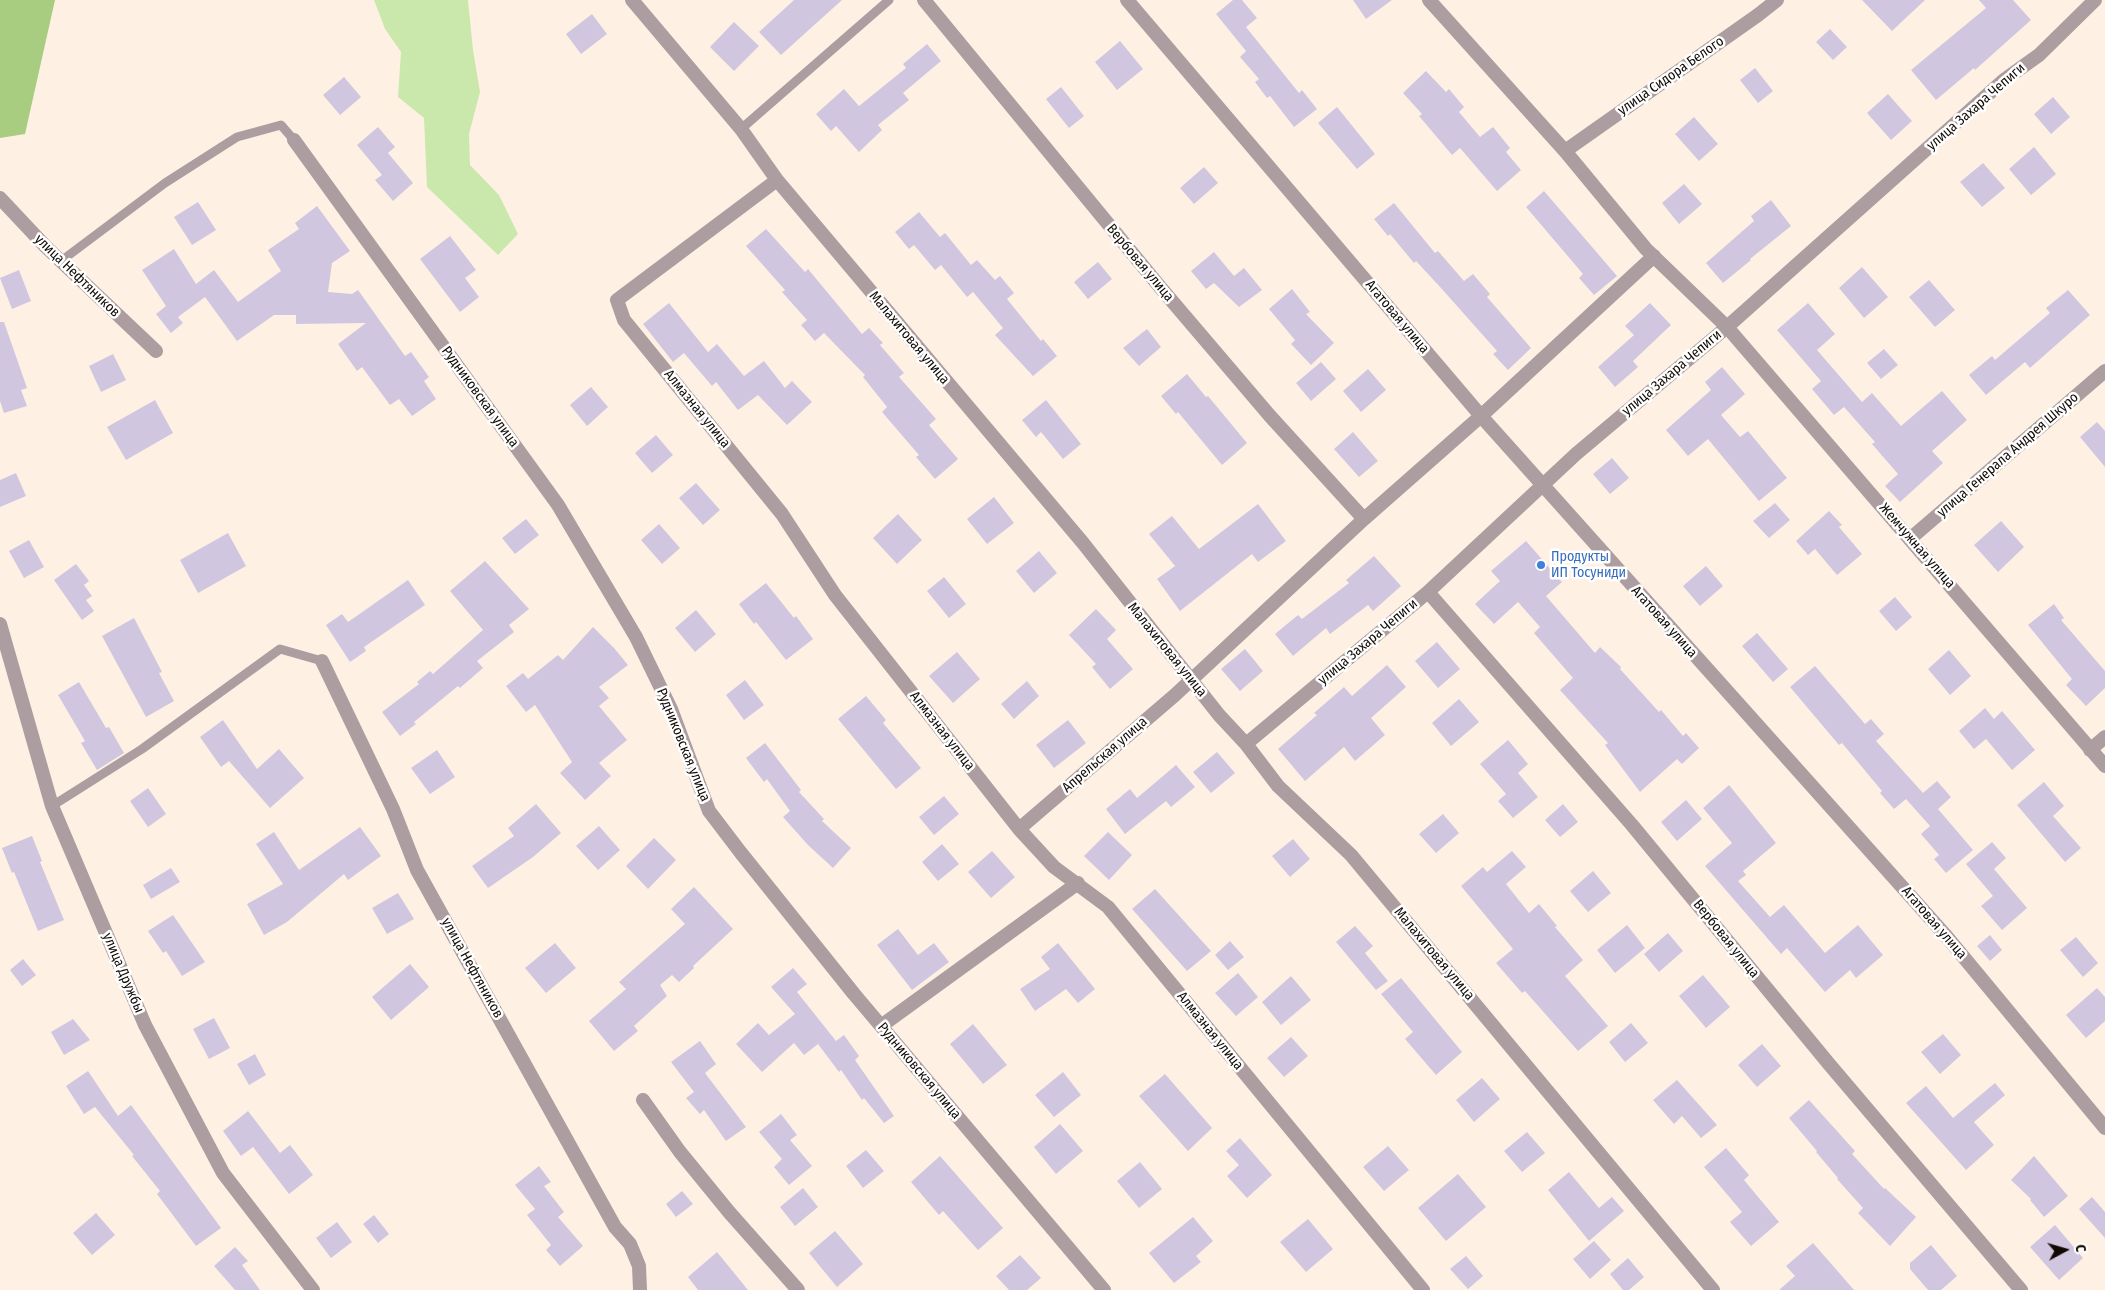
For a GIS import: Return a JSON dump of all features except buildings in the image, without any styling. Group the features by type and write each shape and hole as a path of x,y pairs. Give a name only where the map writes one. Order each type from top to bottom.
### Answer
{"street":[{"name":"Малахитовая улица","path":"632,0 741,129 777,180 1082,543 1218,715 1246,744 1278,786 1352,855 1712,1290"},
{"name":"Вербовая улица","path":"924,0 1160,287 1270,416 1364,519"},
{"name":"Агатовая улица","path":"1127,0 1542,486 1947,937 2105,1128"},
{"name":"Жемчужная улица","path":"1429,0 1565,151 1654,256 1727,327 1911,538 2105,766"},
{"name":"улица Сидора Белого","path":"1565,151 1758,15 1776,0"},
{"name":"улица Захара Чепиги","path":"1246,744 1428,592 1576,454 1727,327 2004,80 2038,55 2095,0"},
{"name":"Рудниковская улица","path":"294,140 558,504 636,637 671,709 709,811 881,1026 1104,1290"},
{"name":"Алмазная улица","path":"777,180 617,300 624,320 782,514 835,595 1019,830 1054,867 1078,883 1108,908 1423,1290"},
{"name":"улица Нефтяников","path":"0,198 61,261 156,351"},
{"name":"Апрельская улица","path":"1019,830 1192,680 1364,519 1481,416 1654,256"},
{"name":"улица Генерала Андрея Шкуро","path":"1911,538 2105,371"},
{"name":"Вербовая улица","path":"1428,592 1632,825 1829,1064 2021,1290"},
{"name":"улица Дружбы","path":"0,624 52,806 145,1025 223,1173 313,1290"},
{"name":"улица Нефтяников","path":"322,661 393,809 417,870 616,1227 630,1244 639,1266 640,1290"},
{"path":"2090,750 2105,737"},
{"path":"881,1026 1078,883"},
{"path":"643,1100 680,1152 729,1212 798,1290"}],"lane":[{"path":"741,129 889,0"},
{"path":"61,261 165,183 237,137 281,126 294,140"},
{"path":"52,806 142,749 280,649 322,661"}],"green space":[{"path":"0,0 55,0 25,134 0,138"},
{"path":"374,0 468,0 473,50 480,92 469,134 470,165 499,195 518,234 498,255 427,187 424,118 398,97 401,52 385,29"}],"place":[{"name":"Продукты ИП Тосуниди","path":"1541,565"}]}
